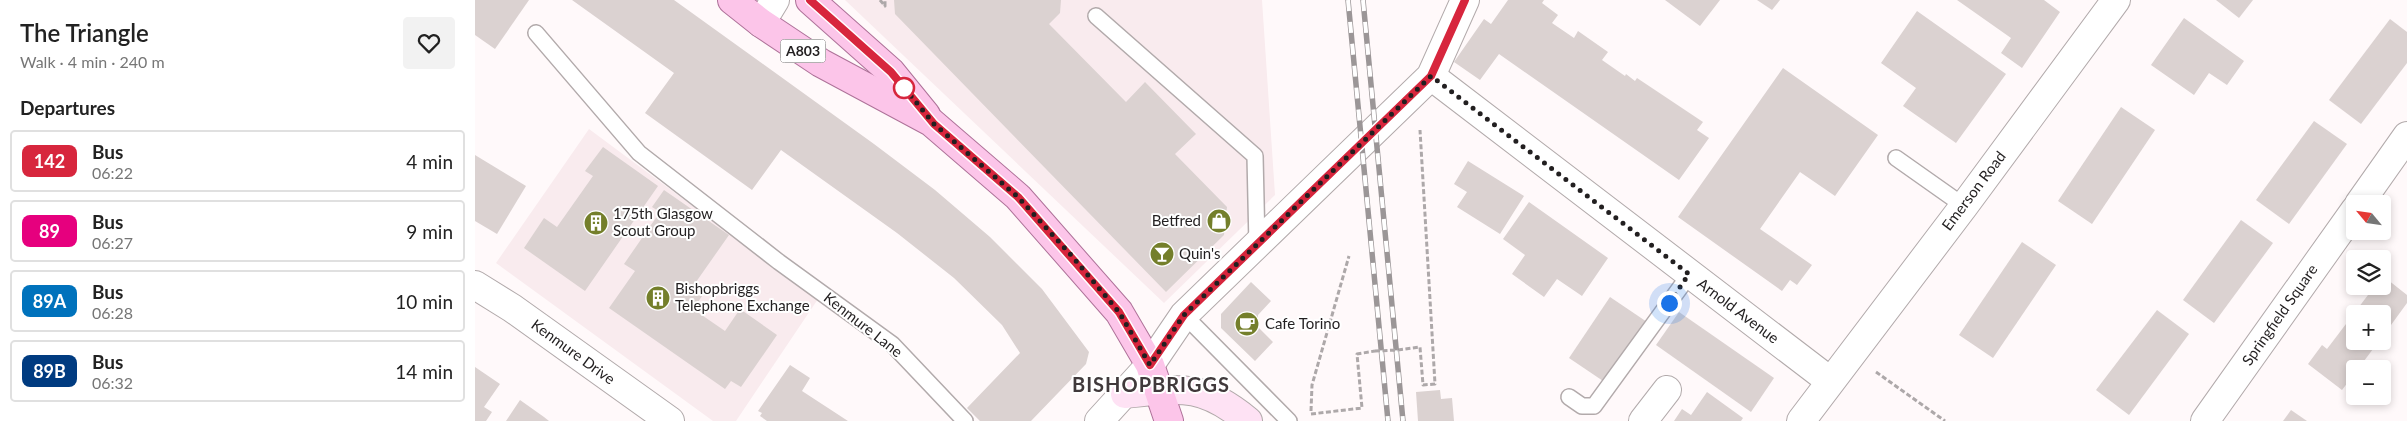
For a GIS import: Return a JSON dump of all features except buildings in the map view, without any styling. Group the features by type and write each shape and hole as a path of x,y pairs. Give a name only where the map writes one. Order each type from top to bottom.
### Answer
{"main road":[{"name":"A803","path":"732,0 761,23 846,77 934,124 1018,197 1119,312 1150,365 1169,421"},
{"path":"810,0 891,72 934,124"}],"street":[{"path":"761,23 775,0"},
{"path":"1099,421 1150,365 1184,315 1424,83 1465,0"},
{"name":"Emerson Road","path":"1801,421 1964,206 2116,0"},
{"name":"Arnold Avenue","path":"1424,83 1689,274 1830,381"},
{"path":"2365,195 2407,136"},
{"name":"Springfield Square","path":"2205,421 2346,223"},
{"name":"Kenmure Drive","path":"475,285 512,308 670,421"},
{"path":"1125,394 1160,390 1197,391 1214,396 1228,404 1248,421"},
{"path":"1643,421 1667,390"}],"lane":[{"path":"1096,16 1255,156 1257,246"},
{"name":"Kenmure Lane","path":"536,33 639,152 779,262 892,344 965,421"},
{"path":"1896,158 1964,206"},
{"path":"1569,396 1582,406 1594,406 1689,274"},
{"path":"1184,315 1285,418"}],"path":[{"path":"880,0 885,6 885,0"},
{"path":"1285,418 1362,408 1357,354 1420,347 1423,385 1435,384 1424,83"},
{"path":"1311,414 1312,386 1349,256"},
{"path":"1850,354 1945,421"}],"shaded area":[{"path":"845,0 1262,0 1275,195 1164,303"},
{"path":"589,129 818,299 736,421 713,421 496,263"}],"railway":[{"path":"1348,0 1388,421"},
{"path":"1363,0 1403,421"}],"bus line":[{"name":"142","path":"810,0 891,72 934,124 1018,197 1071,255 1119,312 1150,365 1184,315 1431,76 1465,0"}],"place":[{"name":"Betfred","path":"1219,221"},
{"name":"175th Glasgow Scout Group","path":"596,223"},
{"name":"Quin's","path":"1162,254"},
{"name":"Bishopbriggs Telephone Exchange","path":"658,298"},
{"name":"Cafe Torino","path":"1247,324"}],"district":[{"name":"BISHOPBRIGGS","path":"1151,385"}],"route":[{"path":"904,88 902,85 934,124 1018,197 1059,242 1119,312 1150,365 1184,315 1431,76 1689,274 1669,303"}]}
